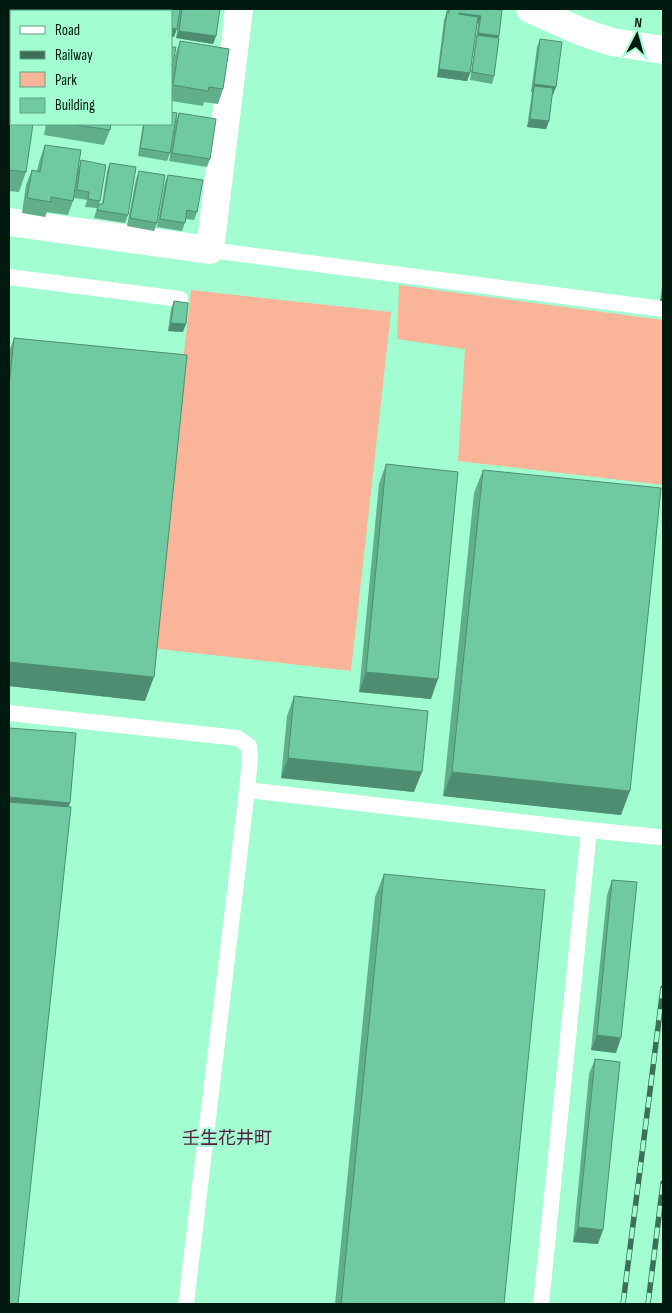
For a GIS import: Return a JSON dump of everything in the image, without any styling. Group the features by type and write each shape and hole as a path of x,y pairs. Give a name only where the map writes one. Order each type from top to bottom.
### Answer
{"street":[{"path":"9,222 210,250 239,9"},
{"path":"530,9 582,32 612,42 663,50"}],"lane":[{"path":"210,250 663,309"},
{"path":"9,277 180,299"},
{"path":"9,713 238,738 250,746 247,790 186,1304"},
{"path":"247,790 659,837"},
{"path":"541,1304 589,830"}],"green space":[{"path":"399,285 663,320 663,485 458,461 465,349 397,339"},
{"path":"191,290 391,312 351,671 151,648"}],"building":[{"path":"9,9 50,9 10,10 10,125 33,125 26,172 9,170"},
{"path":"90,9 147,9 146,10"},
{"path":"180,9 177,29 172,28 172,10 148,10"},
{"path":"182,9 220,9 216,36 179,31"},
{"path":"449,9 502,10 499,36 478,33 481,16 459,13 478,17 470,73 439,69"},
{"path":"477,35 499,38 494,76 472,72"},
{"path":"540,39 562,42 556,87 534,84"},
{"path":"180,41 229,49 223,89 209,87 208,91 173,85"},
{"path":"172,47 176,47 172,68"},
{"path":"534,86 553,88 549,121 530,119"},
{"path":"172,112 177,113 170,153 140,148 144,125 172,125"},
{"path":"179,113 216,119 210,159 172,153"},
{"path":"76,125 111,125 110,130"},
{"path":"45,145 81,150 73,201 51,197 51,202 27,198 32,170 40,172"},
{"path":"81,160 106,165 100,201 88,199 89,192 77,190"},
{"path":"110,163 136,167 128,215 97,210 99,204 103,204"},
{"path":"139,171 165,175 157,223 130,218"},
{"path":"168,175 203,180 197,212 187,210 185,223 160,219"},
{"path":"174,301 188,303 186,324 171,323"},
{"path":"14,338 187,355 154,677 9,662 9,386"},
{"path":"386,464 458,472 438,679 366,672"},
{"path":"483,470 661,488 630,791 452,772"},
{"path":"294,696 428,711 422,772 288,758"},
{"path":"9,728 76,733 70,803 9,797"},
{"path":"9,802 71,807 18,1304 9,1304"},
{"path":"384,874 545,890 504,1304 341,1304"},
{"path":"612,880 637,882 621,1038 597,1035"},
{"path":"595,1059 620,1062 603,1230 578,1227"}],"railway":[{"path":"623,1304 663,988"},
{"path":"648,1304 663,1183"}],"district":[{"name":"壬生花井町","path":"227,1138"}]}
